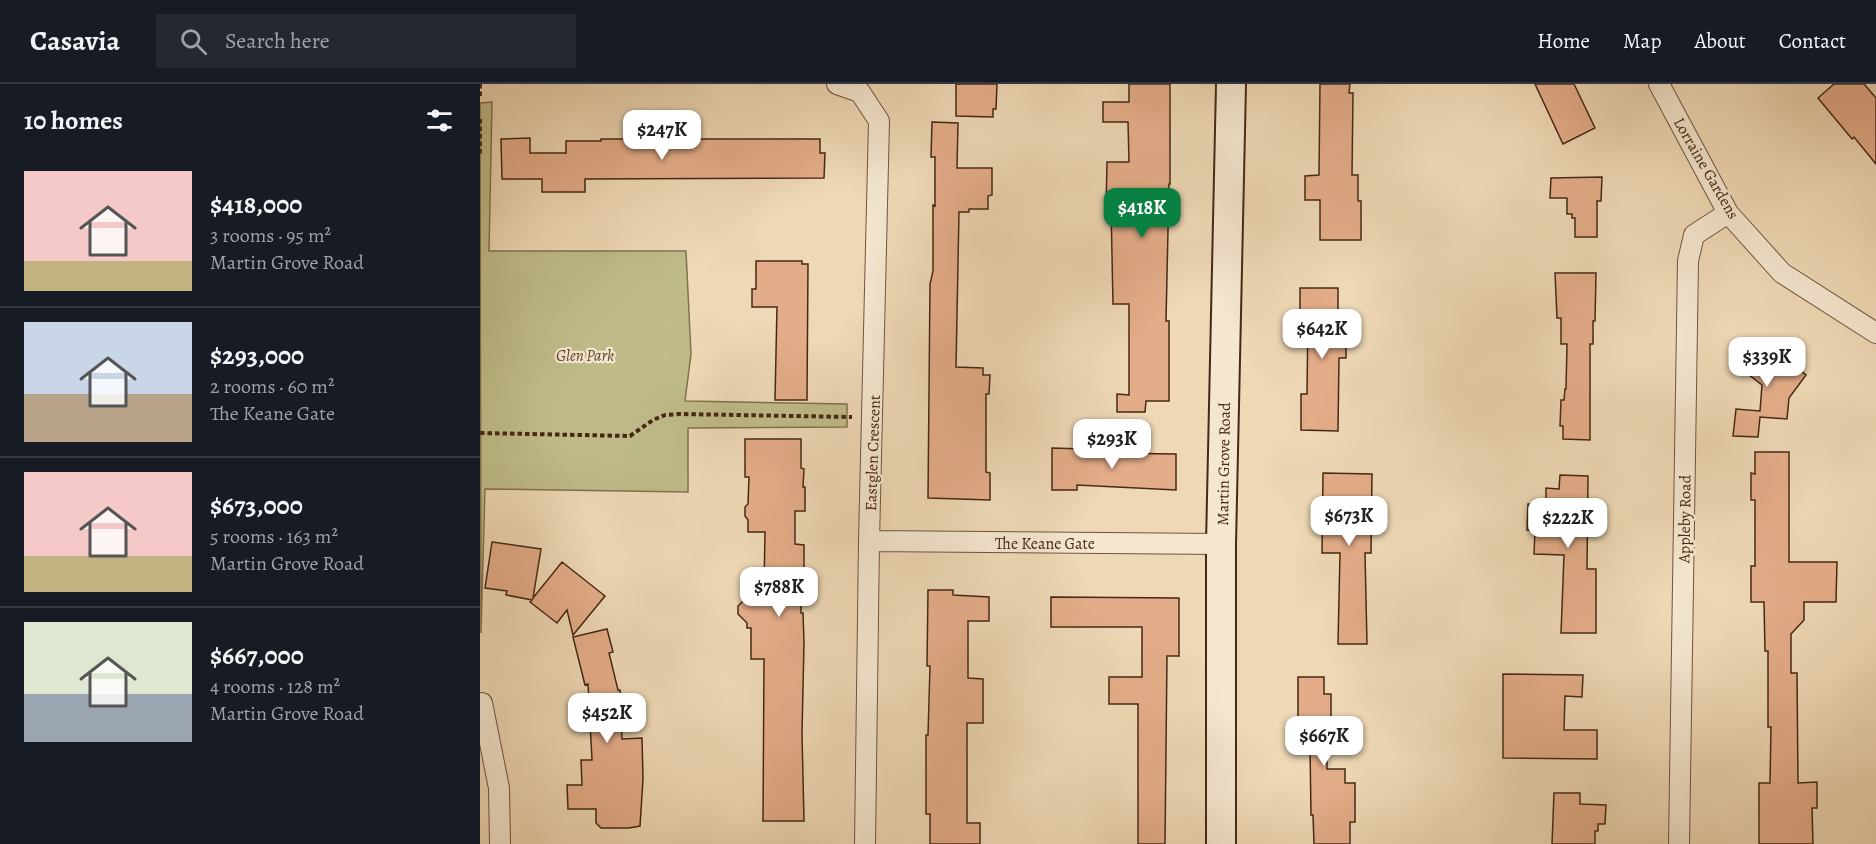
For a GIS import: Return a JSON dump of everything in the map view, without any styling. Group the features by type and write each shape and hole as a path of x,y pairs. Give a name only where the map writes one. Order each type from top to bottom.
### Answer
{"main road":[{"name":"Martin Grove Road","path":"1221,844 1221,544 1231,84"}],"street":[{"name":"Eastglen Crescent","path":"837,84 860,92 879,121 874,417 869,541 866,844"},
{"name":"Lorraine Gardens","path":"1659,84 1728,213 1782,273 1876,333"},
{"name":"Appleby Road","path":"1679,844 1688,261 1694,235 1728,213"},
{"name":"The Keane Gate","path":"869,541 1221,544"},
{"path":"482,703 499,788 500,844"}],"path":[{"path":"480,84 480,96"},
{"path":"480,119 480,155"},
{"path":"480,433 630,436 653,420 665,415 679,414 874,417"}],"green space":[{"name":"Glen Park","path":"492,102 489,251 686,251 691,354 685,401 847,404 847,427 688,428 688,492 485,489 481,633 480,103"}],"building":[{"path":"956,84 997,84 996,109 993,109 993,117 956,116"},
{"path":"1129,84 1170,84 1166,321 1169,321 1169,401 1146,401 1145,412 1117,412 1117,394 1129,395 1129,304 1113,304 1111,207 1106,207 1107,162 1129,162 1128,122 1103,122 1103,102 1129,102"},
{"path":"1320,84 1350,84 1349,93 1353,93 1352,175 1358,175 1361,240 1320,240 1320,200 1305,200 1305,176 1319,175"},
{"path":"1535,84 1574,84 1595,128 1563,144"},
{"path":"1834,84 1864,84 1876,98 1876,164 1818,98"},
{"path":"932,122 958,123 957,168 992,168 992,195 988,196 988,209 969,209 969,212 959,212 956,367 983,368 983,375 990,375 989,394 986,394 986,472 990,473 990,500 928,498 930,284 933,271 933,205 935,206 935,157 931,157"},
{"path":"530,138 530,153 566,153 566,141 601,141 601,139 820,139 820,153 825,153 824,178 585,179 585,192 542,192 542,179 502,179 501,139"},
{"path":"1602,177 1601,201 1597,201 1597,237 1575,237 1575,218 1572,218 1572,214 1567,214 1567,198 1550,198 1551,178"},
{"path":"756,261 802,261 802,264 808,264 807,400 775,400 777,307 752,307 752,289 756,289"},
{"path":"1555,273 1596,273 1595,321 1593,321 1593,344 1590,344 1590,440 1563,439 1563,426 1560,426 1561,400 1564,400 1566,389 1567,344 1561,344 1561,318 1557,318"},
{"path":"1300,288 1338,288 1338,337 1346,337 1346,358 1339,358 1338,431 1301,430 1301,394 1307,394 1308,312 1300,312"},
{"path":"1759,340 1806,375 1789,398 1787,419 1760,417 1758,437 1733,436 1736,409 1760,411 1762,385 1739,367"},
{"path":"745,439 801,439 805,511 795,511 795,544 804,545 801,613 803,613 804,643 802,734 804,821 763,821 764,659 751,659 751,628 747,628 747,623 738,614 738,606 747,597 747,588 764,588 765,532 748,532 745,507 748,504 749,477 745,477"},
{"path":"1052,448 1084,449 1084,452 1103,453 1176,454 1176,490 1077,485 1077,490 1052,490"},
{"path":"1755,452 1789,452 1789,562 1837,562 1836,602 1804,602 1804,620 1791,634 1791,673 1797,673 1798,783 1817,782 1817,808 1812,808 1813,844 1759,844 1759,783 1770,783 1771,727 1768,727 1768,651 1765,651 1764,602 1751,602 1751,566 1755,566 1755,500 1751,500 1751,473 1755,474"},
{"path":"1323,473 1372,474 1371,553 1365,553 1367,644 1338,644 1340,553 1322,553"},
{"path":"1560,475 1588,476 1587,569 1596,569 1596,633 1561,633 1564,555 1534,554 1535,531 1527,530 1528,504 1546,504 1546,488 1559,489"},
{"path":"492,542 541,549 533,598 562,562 605,596 573,635 567,610 557,623 530,602 532,600 506,595 507,591 485,588"},
{"path":"928,590 953,590 953,595 989,597 989,621 968,621 968,678 983,679 983,723 967,723 967,823 980,823 980,844 930,844 930,814 926,814 926,735 928,735 930,666 927,666"},
{"path":"1051,597 1179,598 1179,656 1167,656 1165,844 1138,844 1138,704 1109,704 1109,677 1142,677 1142,627 1051,627"},
{"path":"607,629 613,652 609,653 618,690 620,690 622,739 642,738 643,779 640,826 629,828 601,828 596,823 596,809 568,809 567,785 582,785 581,760 592,760 588,684 585,685 573,637"},
{"path":"1503,674 1583,675 1582,697 1565,696 1564,730 1597,730 1597,759 1503,758"},
{"path":"1298,677 1324,677 1324,694 1331,694 1331,722 1327,722 1327,769 1345,769 1345,783 1355,783 1355,822 1350,822 1350,844 1314,844 1313,815 1311,815 1310,746 1298,746"},
{"path":"1554,793 1580,793 1580,804 1606,805 1605,824 1598,824 1598,831 1595,831 1595,844 1552,844"}]}
